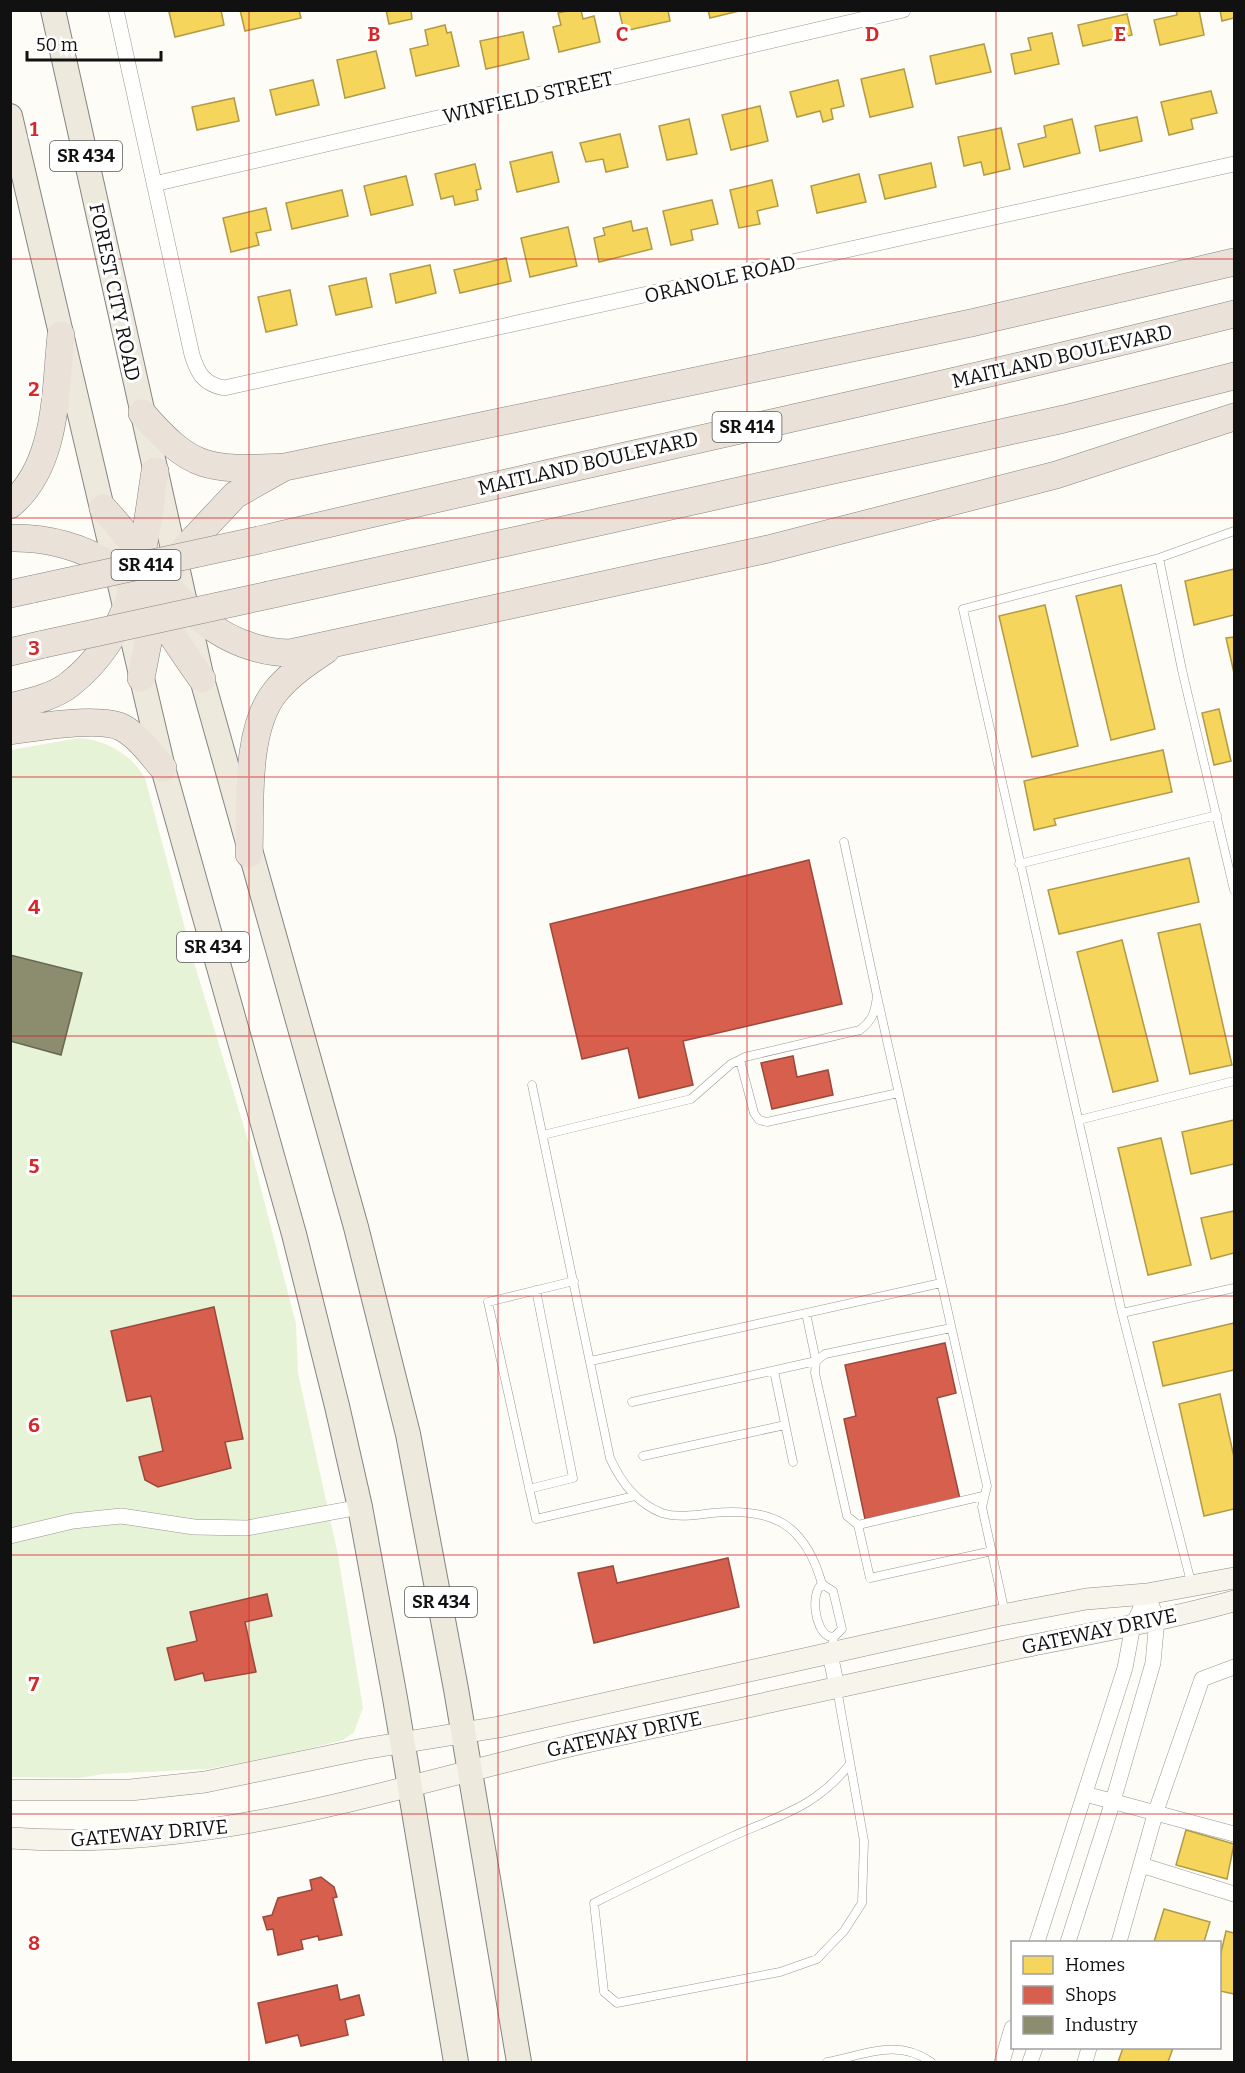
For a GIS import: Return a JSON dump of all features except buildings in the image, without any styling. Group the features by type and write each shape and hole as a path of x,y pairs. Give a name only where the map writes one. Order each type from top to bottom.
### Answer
{"highway":[{"path":"140,405 166,441 189,459 209,466 228,469 285,467 971,322 1234,262"},
{"name":"MAITLAND BOULEVARD","path":"22,592 1056,358 1234,314"},
{"path":"10,505 31,485 45,452 52,417 61,334"},
{"path":"10,652 1064,419 1234,376"},
{"path":"103,508 142,556 169,571 186,607 221,635 264,652 290,653 768,549 1056,475 1234,417"},
{"path":"141,678 154,612 169,571 235,495 285,467"},
{"path":"10,707 42,698 69,684 92,662 126,614 142,556 155,471"},
{"path":"10,538 32,537 58,543 115,568 154,612 202,679"},
{"path":"249,854 255,740 266,708 274,692 299,668 338,641"},
{"path":"10,731 70,722 121,727 139,741 163,768"}],"main road":[{"name":"FOREST CITY ROAD","path":"53,10 140,405"},
{"name":"SR 434","path":"10,116 163,768 318,1324 360,1507 456,2062"},
{"name":"SR 434","path":"140,405 155,471 169,571"},
{"name":"SR 434","path":"186,607 202,679 249,854 378,1313 412,1456 464,1732 519,2062"}],"street":[{"path":"116,10 154,184"},
{"name":"WINFIELD STREET","path":"154,184 903,10"},
{"name":"ORANOLE ROAD","path":"154,184 192,355 200,375 206,382 224,388 234,388 1234,164"},
{"path":"10,1536 73,1521 120,1516 194,1527 247,1528 360,1507"},
{"name":"GATEWAY DRIVE","path":"10,1790 85,1791 176,1786 464,1732 832,1645 1086,1599 1147,1594 1234,1578"},
{"path":"1068,1941 1113,1801 1153,1663 1157,1619 1147,1594"},
{"path":"1038,1941 1125,1668 1133,1625 1147,1594"},
{"name":"GATEWAY DRIVE","path":"10,1838 57,1841 104,1840 193,1833 263,1821 410,1787 470,1770 1234,1601"},
{"path":"832,1645 837,1687"},
{"path":"1119,1941 1156,1811 1202,1679 1234,1667"},
{"path":"1085,1794 1156,1811 1234,1834"},
{"path":"1141,1865 1234,1894"},
{"path":"1002,2062 1011,2031"}],"lane":[{"path":"1192,1586 1122,1313 963,609 1159,558 1234,531"},
{"path":"1159,558 1234,890"},
{"path":"1019,864 1217,815"},
{"path":"844,842 987,1486 982,1507 1006,1614"},
{"path":"543,1135 691,1099 705,1089 722,1071 740,1060 860,1030 870,1022 875,1011 877,996"},
{"path":"740,1060 754,1113 759,1120 767,1122 898,1093"},
{"path":"1079,1120 1234,1081"},
{"path":"532,1085 610,1458 619,1477 642,1503 664,1514 688,1516 744,1510 771,1517 791,1528 815,1559 822,1584 833,1591 842,1624 840,1634 832,1645 824,1634 814,1599 815,1592 822,1584"},
{"path":"574,1281 488,1302 536,1519 635,1496"},
{"path":"591,1361 941,1283"},
{"path":"1122,1313 1234,1287"},
{"path":"529,1489 573,1479 536,1290"},
{"path":"806,1313 816,1361 815,1373 847,1516 858,1525 870,1578 992,1551"},
{"path":"632,1402 816,1361 825,1354 951,1328"},
{"path":"774,1371 792,1462"},
{"path":"643,1456 785,1425"},
{"path":"858,1525 983,1496"},
{"path":"837,1687 864,1841 862,1903 844,1930 817,1959 780,1972 617,2003 604,1992 594,1903 733,1837 793,1812 833,1785 850,1764"},
{"path":"827,2062 897,2048 915,2053 931,2062"}],"green space":[{"path":"79,738 99,742 117,750 133,762 145,778 193,959 251,1150 296,1324 298,1373 338,1555 363,1708 354,1732 343,1740 286,1754 208,1769 103,1774 80,1778 11,1777 11,750"}]}
